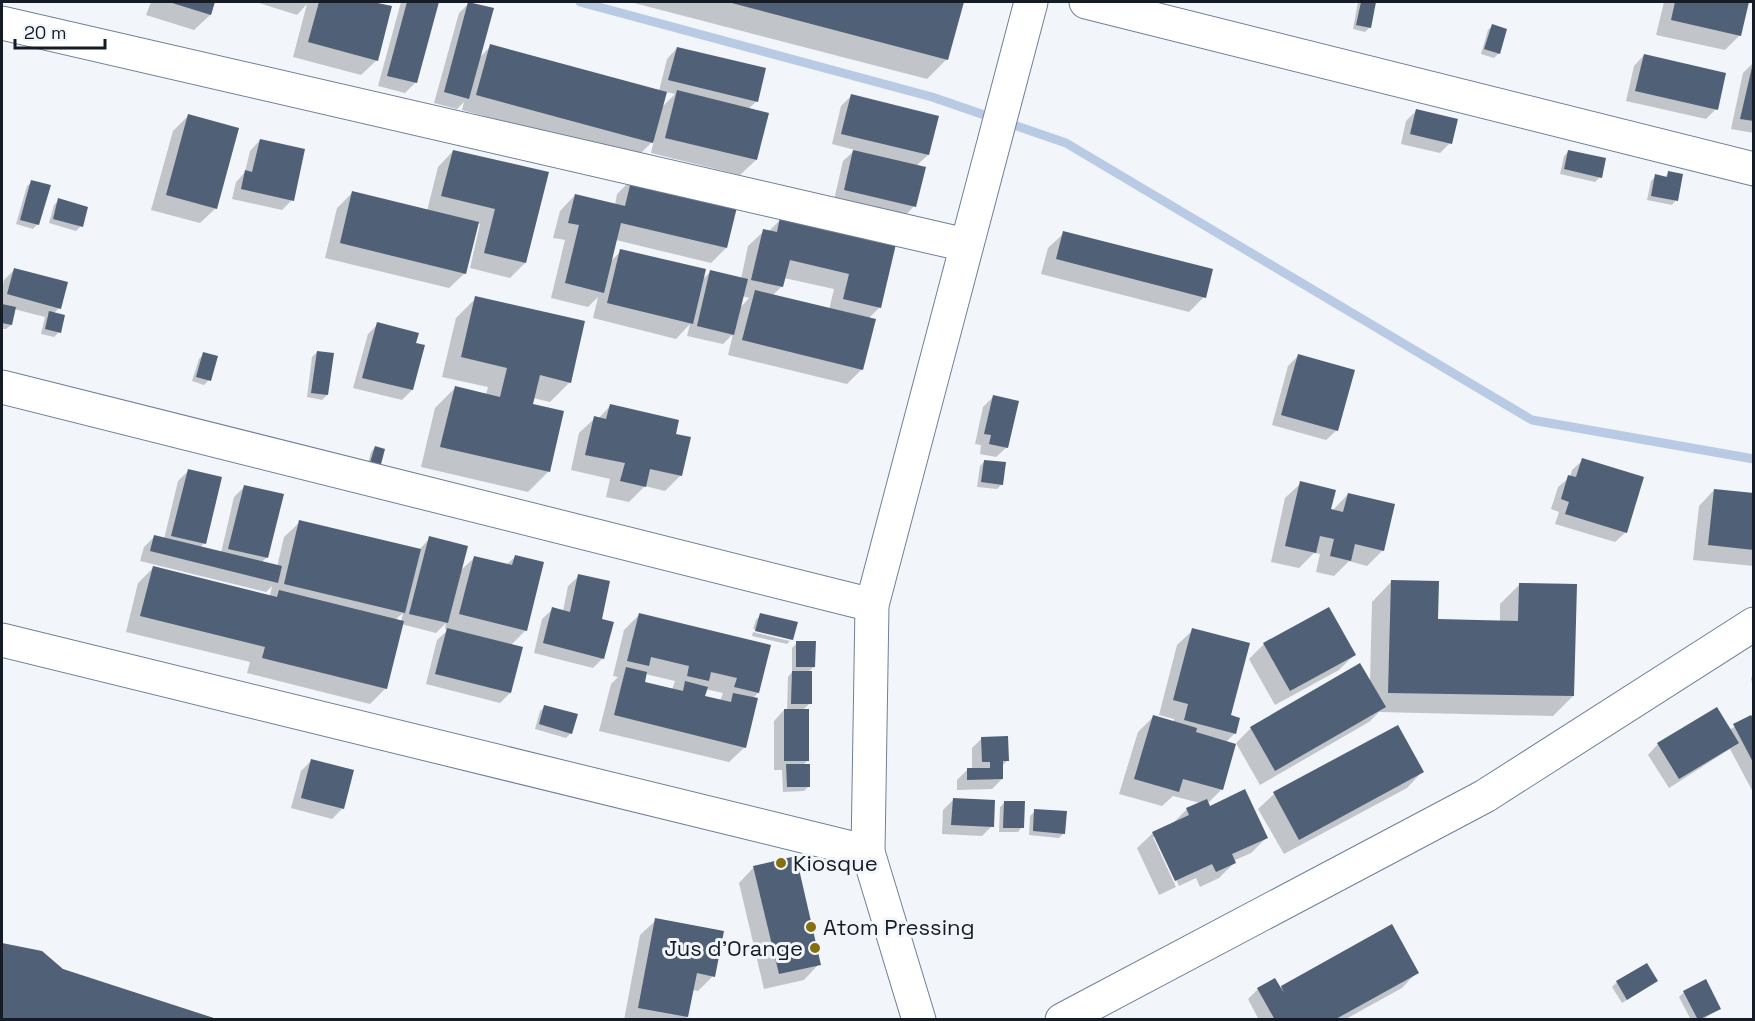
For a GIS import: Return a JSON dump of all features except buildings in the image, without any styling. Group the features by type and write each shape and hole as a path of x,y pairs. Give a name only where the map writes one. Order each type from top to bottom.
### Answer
{"street":[{"path":"919,1020 868,852 872,605 1031,2"},
{"path":"1086,2 1754,169"},
{"path":"2,23 966,245"},
{"path":"2,387 872,605"},
{"path":"1062,1020 1485,796 1754,624"},
{"path":"2,640 868,852"}],"waterway":[{"path":"580,2 932,97 1066,143 1532,420 1754,459"}],"place":[{"name":"Kiosque","path":"781,863"},
{"name":"Atom Pressing","path":"811,927"},
{"name":"Jus d'Orange","path":"815,948"}]}
